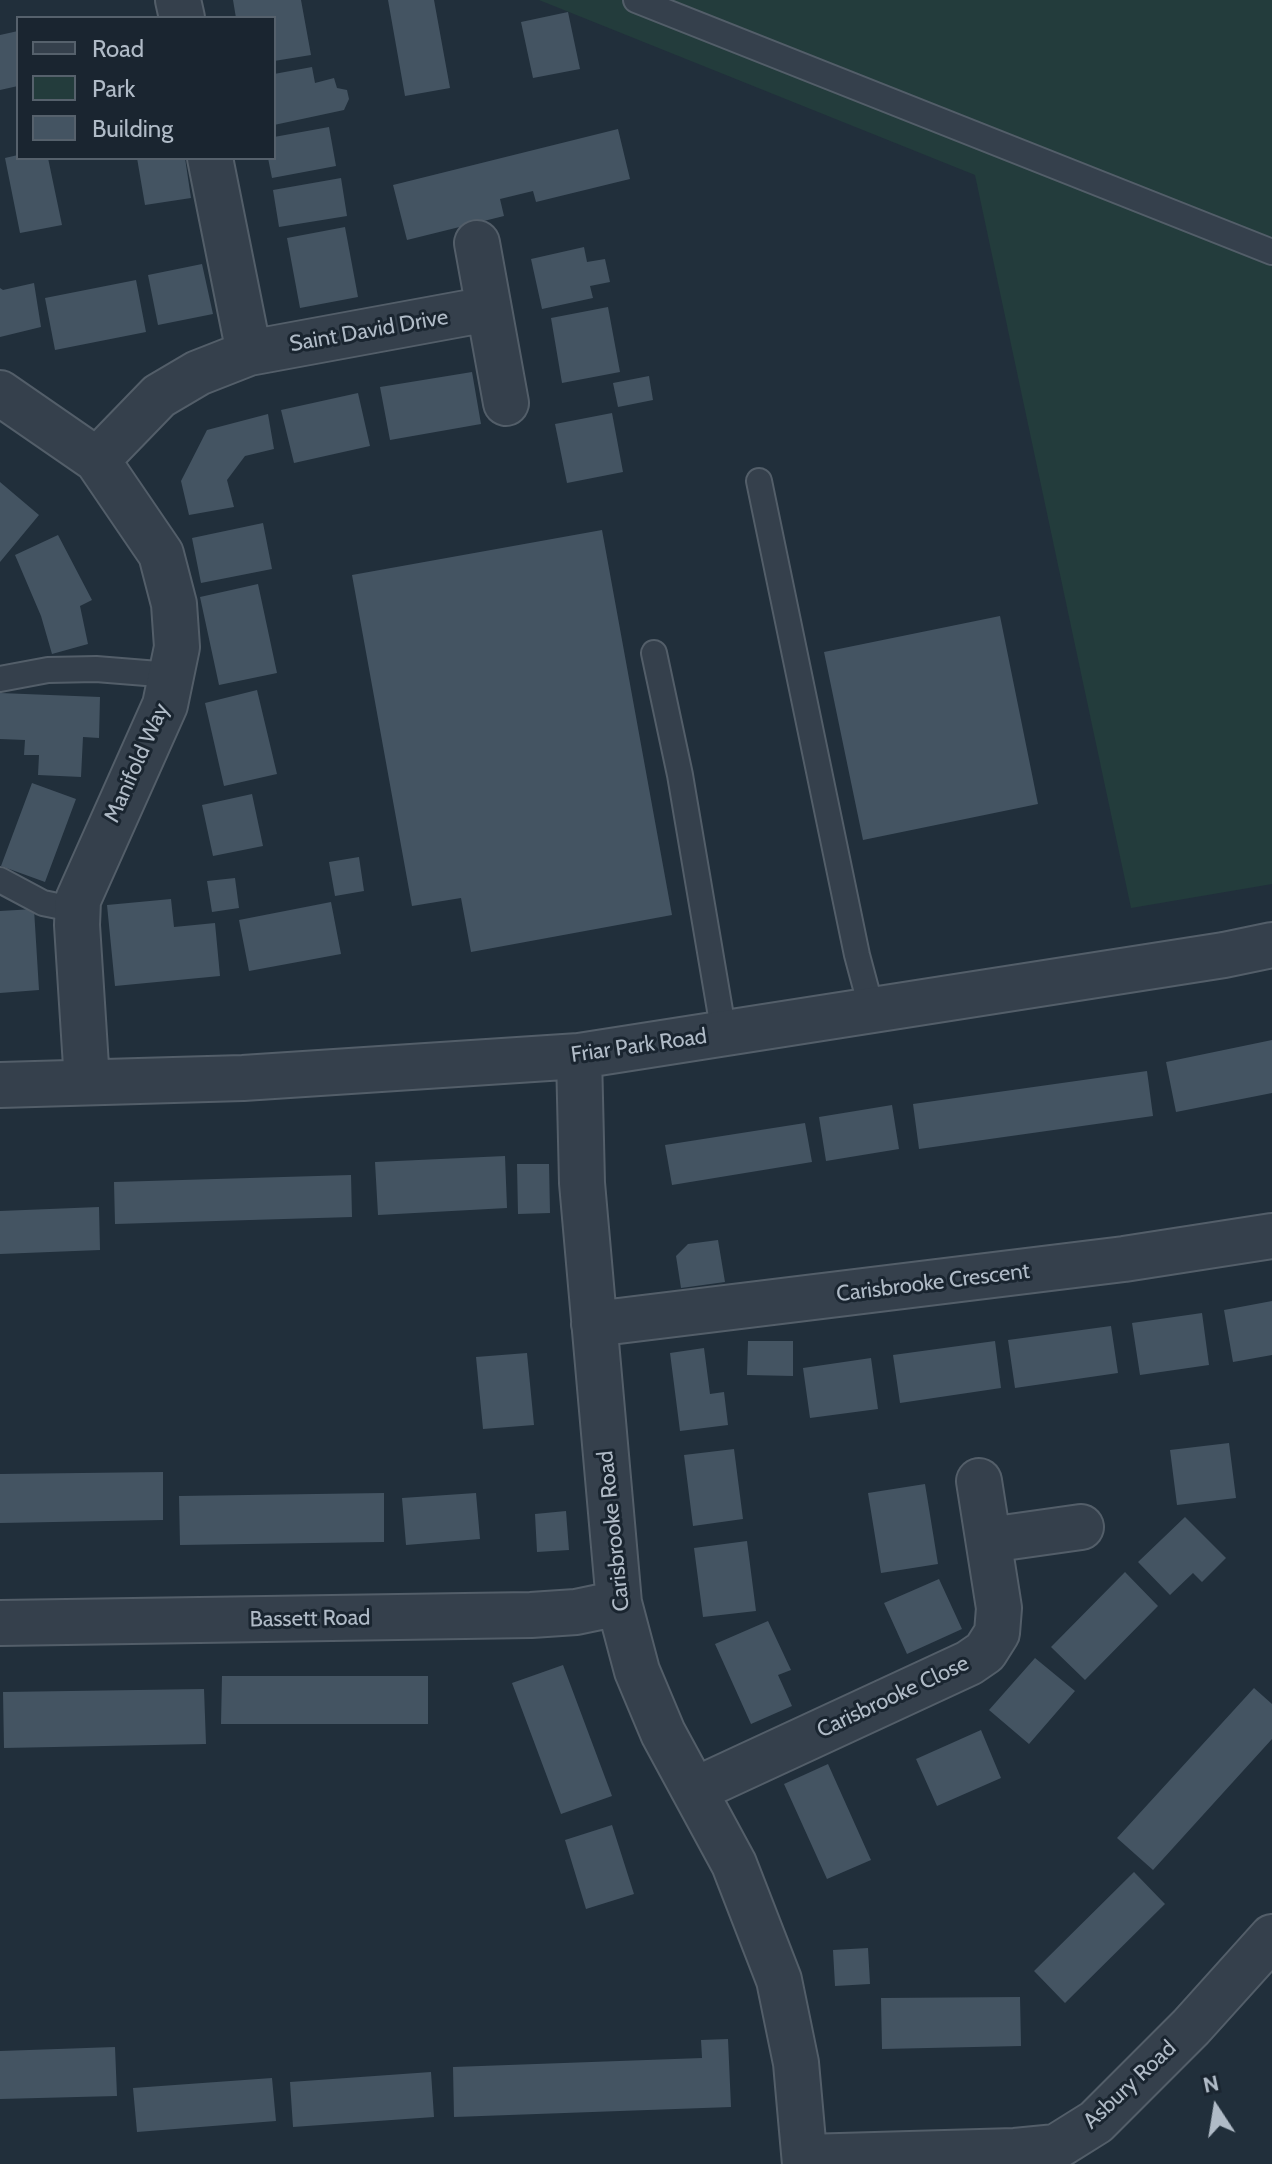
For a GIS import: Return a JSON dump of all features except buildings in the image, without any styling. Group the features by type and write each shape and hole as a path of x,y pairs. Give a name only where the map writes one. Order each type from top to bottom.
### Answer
{"street":[{"path":"210,160 249,353"},
{"path":"477,243 506,403"},
{"name":"Saint David Drive","path":"97,460 159,396 198,373 249,353 488,309"},
{"path":"0,393 97,460"},
{"name":"Manifold Way","path":"87,1082 77,910 85,878 165,705 177,647 174,604 161,554 97,460"},
{"name":"Friar Park Road","path":"0,1085 243,1078 579,1056 1272,945"},
{"name":"Carisbrooke Road","path":"579,1056 582,1183 619,1603 637,1671 663,1733 734,1864 779,1980 796,2063 805,2160"},
{"name":"Carisbrooke Crescent","path":"594,1324 1124,1259 1272,1236"},
{"name":"Carisbrooke Close","path":"695,1790 969,1663 985,1652 997,1633 999,1608 979,1481"},
{"path":"989,1540 1081,1527"},
{"name":"Bassett Road","path":"0,1623 531,1615 576,1612 619,1603"},
{"name":"Asbury Road","path":"805,2160 1056,2147 1096,2122 1191,2027 1272,1937"}],"lane":[{"path":"636,0 1272,252"},
{"path":"759,481 857,955 872,1011"},
{"path":"654,653 680,775 724,1034"},
{"path":"0,679 48,670 96,669 171,675"},
{"path":"0,880 43,903 77,910"}],"green space":[{"path":"539,0 1272,0 1272,884 1131,908 975,175"}]}
